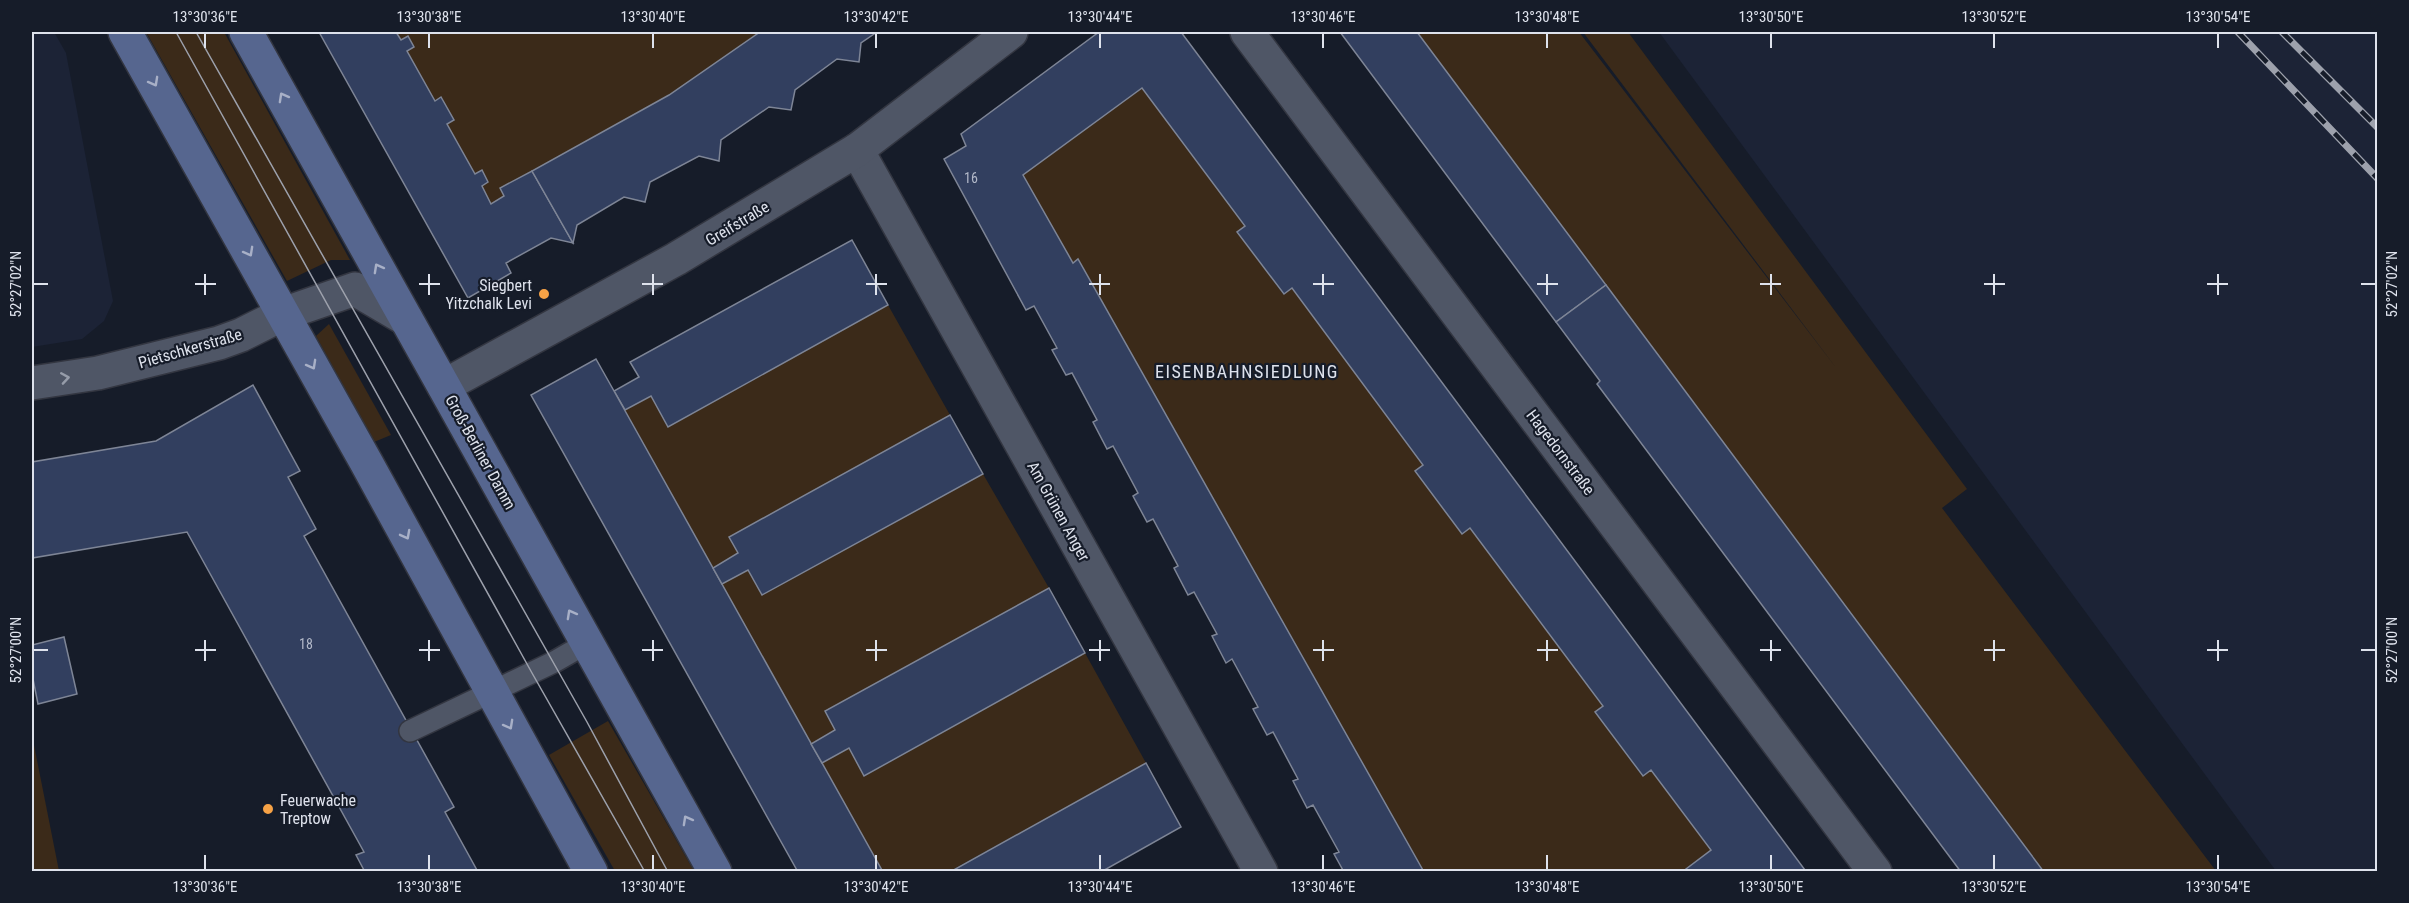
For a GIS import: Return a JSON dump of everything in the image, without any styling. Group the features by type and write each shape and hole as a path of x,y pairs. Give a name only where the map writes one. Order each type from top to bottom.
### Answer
{"main road":[{"path":"125,32 591,872"},
{"name":"Groß-Berliner Damm","path":"246,32 715,872"}],"street":[{"name":"Greifstraße","path":"444,386 676,260 857,150 1011,32"},
{"name":"Hagedornstraße","path":"1247,32 1875,872"},
{"name":"Am Grünen Anger","path":"857,150 1262,872"},
{"name":"Pietschkerstraße","path":"32,383 98,374 219,342 241,335 283,314 355,289 406,319"}],"lane":[{"path":"410,730 587,643"}],"shaded area":[{"path":"32,32 54,32 66,53 113,301 104,321 82,339 32,347"},
{"path":"146,32 224,32 350,260 331,260 287,281"},
{"path":"396,32 760,32 669,95 501,188 504,196 491,204 482,186 488,182 482,170 475,174 447,124 454,119 441,98 435,101 407,51 413,47 408,37 401,40"},
{"path":"1417,32 1579,32 1837,369 1583,32 1628,32 1967,489 1942,508 2216,871 2044,871"},
{"path":"1659,32 2377,32 2377,871 2276,871"},
{"path":"1142,88 1245,226 1237,232 1283,294 1292,288 1423,465 1462,534 1470,528 1603,706 1595,712 1642,776 1651,770 1711,850 1682,871 1424,871 1079,260 1073,263 1023,175"},
{"path":"888,305 950,415 730,537 738,553 713,568 625,410 651,396 668,427"},
{"path":"329,324 391,435 374,442 316,336"},
{"path":"983,474 1049,588 826,711 835,730 811,744 722,584 748,570 762,595"},
{"path":"1085,653 1146,763 950,871 883,872 822,763 849,748 865,776"},
{"path":"608,721 694,871 615,871 549,755"},
{"path":"32,735 59,871 32,871"}],"building":[{"path":"319,32 396,32 401,40 408,36 414,47 407,51 435,101 441,97 454,120 447,124 475,174 482,170 488,182 482,186 491,204 504,196 500,188 532,171 573,243 551,238 506,263 511,273 468,298"},
{"path":"760,32 877,32 861,43 859,62 837,59 795,90 791,110 769,107 721,140 719,161 699,156 650,182 645,202 624,197 577,225 573,243 532,171 669,95"},
{"path":"1099,32 1181,32 1805,870 1802,872 1682,872 1711,850 1651,770 1643,776 1595,712 1603,706 1470,528 1462,534 1415,471 1423,465 1292,288 1284,294 1237,232 1245,226 1142,88 1023,175 1073,263 1078,259 1424,872 1344,872 1334,854 1339,852 1313,805 1307,808 1293,781 1298,779 1273,732 1267,735 1253,709 1258,707 1232,659 1226,663 1212,636 1217,634 1194,592 1188,595 1174,568 1178,566 1153,519 1147,522 1133,496 1138,493 1113,446 1107,449 1093,422 1097,420 1072,373 1066,375 1052,350 1057,348 1034,306 1026,310 944,159 966,146 961,134"},
{"path":"1340,32 1417,32 1606,285 1556,322"},
{"path":"852,240 888,305 668,427 651,396 625,410 614,391 639,377 630,362"},
{"path":"1606,285 2044,872 1961,872 1597,384 1600,381 1556,322"},
{"path":"596,359 883,872 798,872 531,395"},
{"path":"253,385 300,471 288,477 316,529 304,536 454,807 445,812 478,872 365,872 356,855 364,852 187,532 32,558 32,462 156,441"},
{"path":"950,415 983,474 762,595 748,570 722,584 713,568 738,553 729,537"},
{"path":"1049,588 1085,653 864,776 849,748 822,763 811,744 835,730 825,711"},
{"path":"64,637 77,694 38,704 32,674 32,645"},
{"path":"1146,763 1181,827 1101,872 950,872"}],"tram line":[{"path":"176,32 645,872"},
{"path":"196,32 587,722 668,872"}],"railway":[{"path":"2238,32 2378,179"},
{"path":"2282,32 2378,128"}],"place":[{"name":"Siegbert Yitzchalk Levi","path":"544,294"},
{"name":"Feuerwache Treptow","path":"268,809"}],"district":[{"name":"EISENBAHNSIEDLUNG","path":"1247,372"}]}
